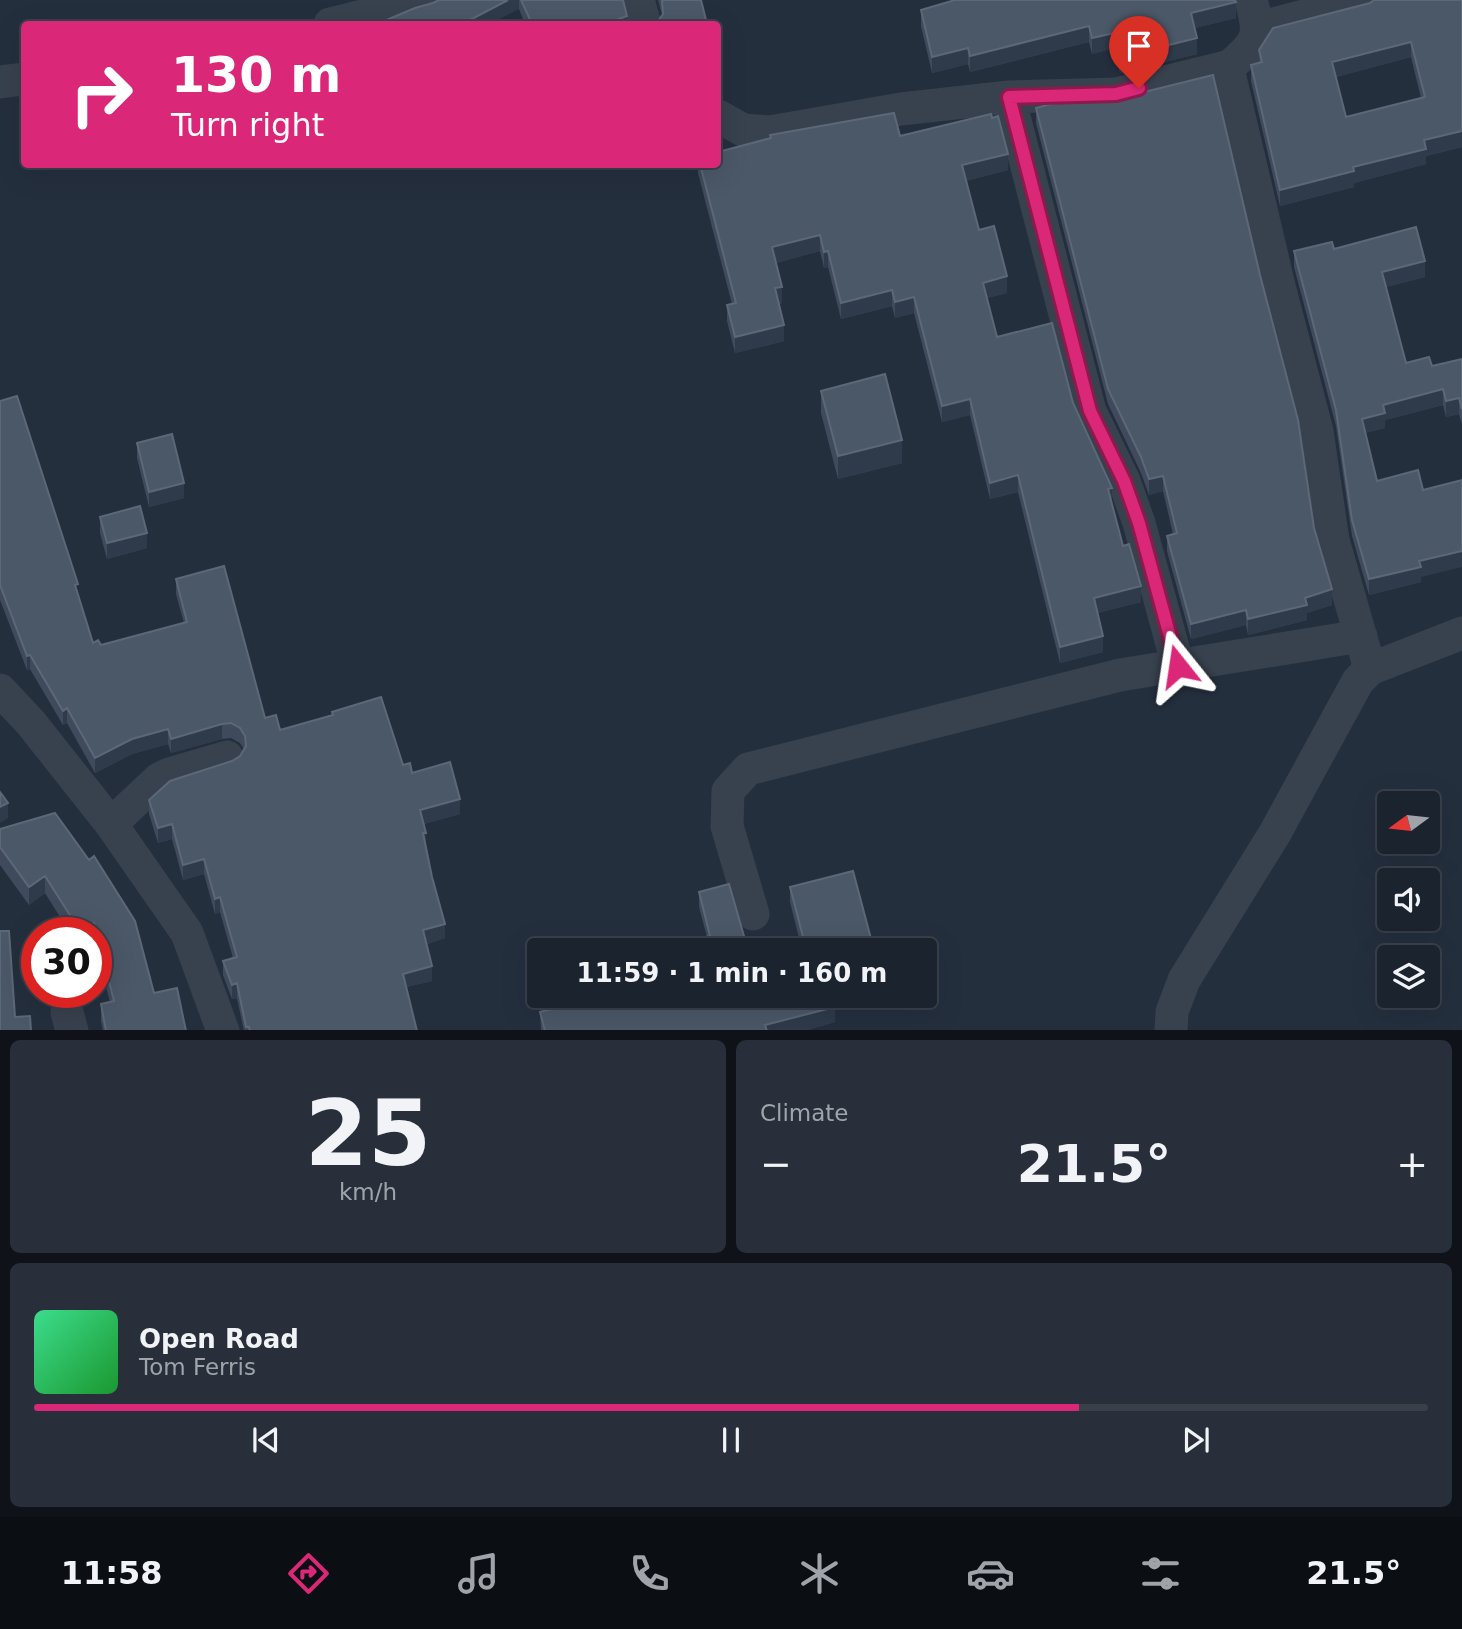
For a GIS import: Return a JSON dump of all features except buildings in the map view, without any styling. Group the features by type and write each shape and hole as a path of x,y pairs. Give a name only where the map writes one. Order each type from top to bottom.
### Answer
{"street":[{"path":"342,21 428,0"},
{"path":"638,0 644,21"},
{"path":"721,118 743,130 770,132 901,109 1009,97 1116,94 1230,66 1257,36 1255,14 1365,0"},
{"path":"1230,66 1229,73 1279,286 1317,431 1333,540 1370,669"},
{"path":"0,82 21,79"},
{"path":"1009,97 1090,411 1124,481 1139,523 1178,666"},
{"path":"1171,1030 1172,1012 1184,980 1275,833 1358,681 1370,669 1462,633"},
{"path":"753,914 727,827 728,790 748,769 1120,675 1361,636"},
{"path":"0,690 31,723 110,824 187,933 223,1030"},
{"path":"110,824 159,779 227,757"}],"route":[{"path":"1139,88 1116,94 1009,97 1090,411 1124,481 1139,523 1178,666"}]}
